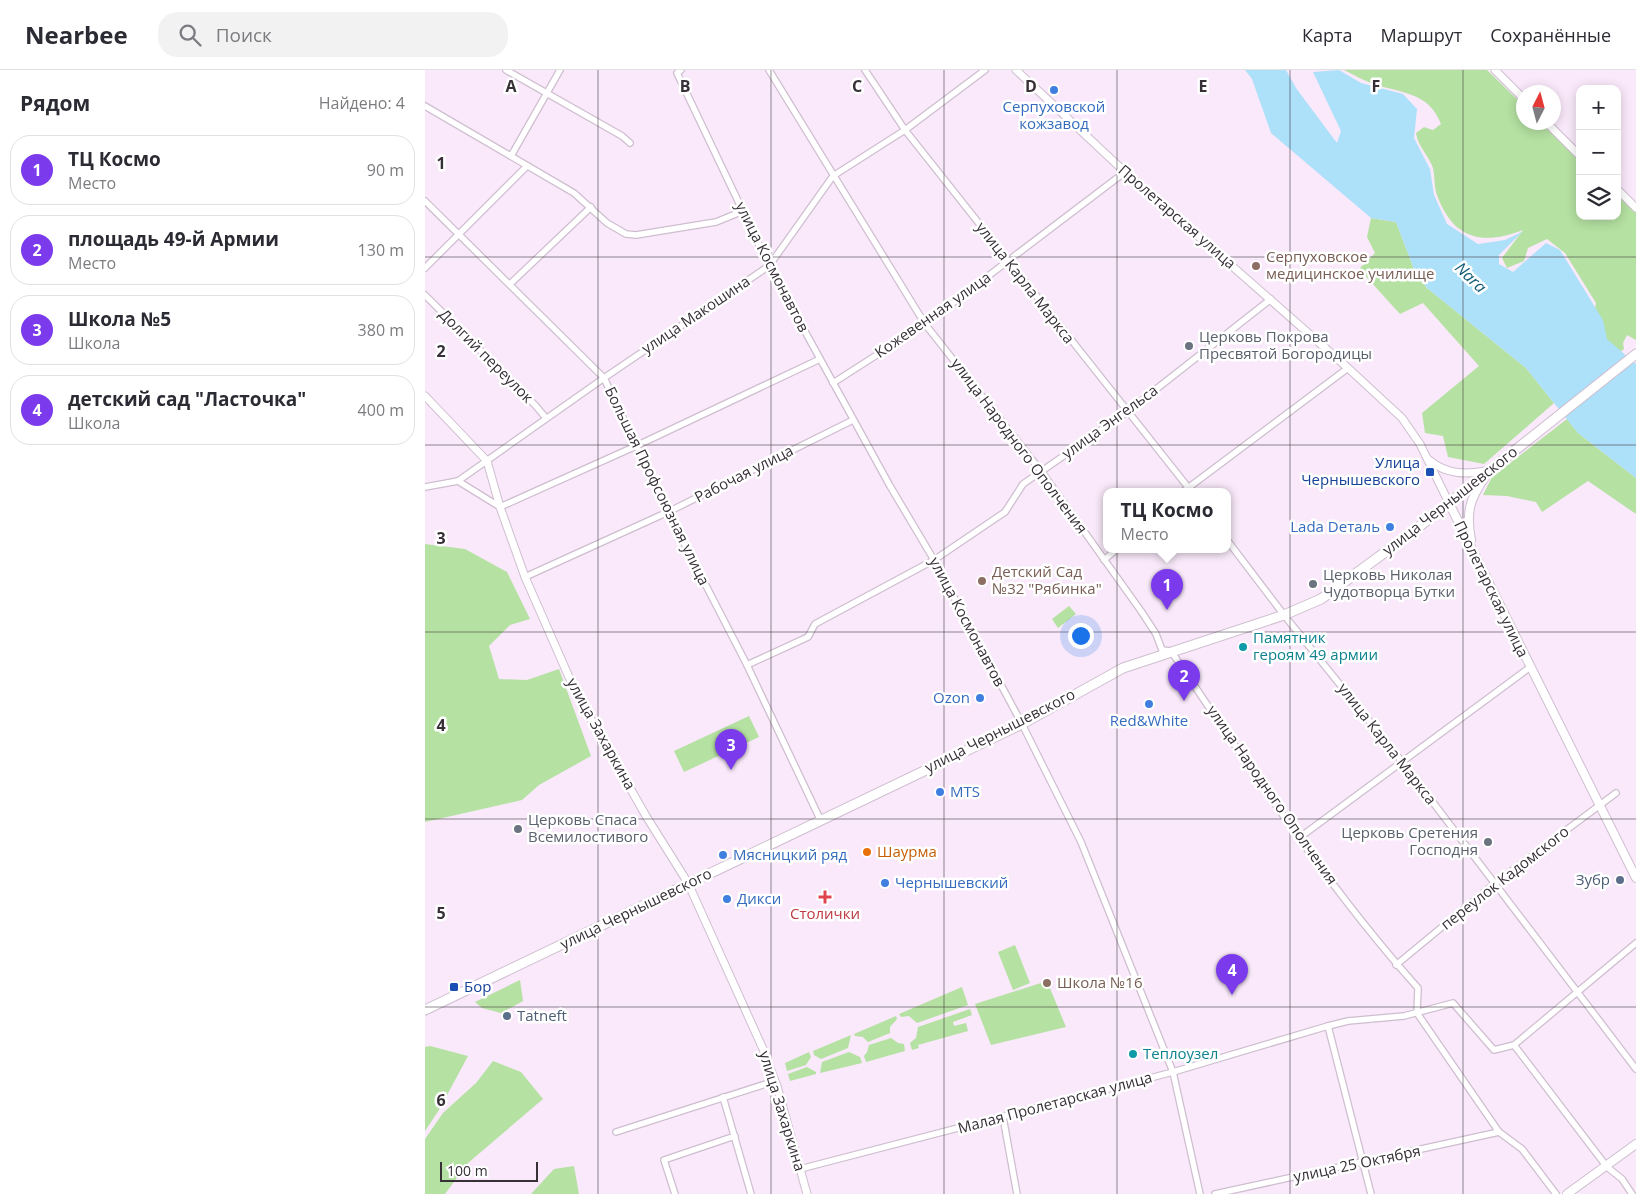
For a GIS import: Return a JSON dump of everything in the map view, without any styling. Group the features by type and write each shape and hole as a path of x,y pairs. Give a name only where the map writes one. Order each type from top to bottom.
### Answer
{"main road":[{"name":"улица Чернышевского","path":"425,1010 1021,724 1123,668 1283,615 1321,599 1449,503 1636,354"},
{"path":"1472,550 1468,509 1475,491 1490,470"},
{"name":"Пролетарская улица","path":"1449,503 1529,668 1636,878"},
{"path":"1567,1194 1607,1167 1636,1144"}],"street":[{"path":"506,70 622,136 630,143"},
{"path":"511,156 560,70"},
{"name":"улица Народного Ополчения","path":"769,70 925,324 1041,471 1146,618 1156,634 1162,650 1171,651 1299,838 1417,988 1417,1013"},
{"name":"улица Карла Маркса","path":"865,70 905,130 1186,488"},
{"name":"улица Макошина","path":"425,487 458,481 546,418 769,266 833,176 905,130 985,70"},
{"name":"Пролетарская улица","path":"1016,70 1125,172 1348,368 1402,418 1427,458 1449,503"},
{"path":"1495,70 1516,91"},
{"name":"улица Космонавтов","path":"679,72 769,266 853,420 934,560 1081,842 1173,1072 1200,1194"},
{"path":"425,106 574,192 607,223 626,234 636,235 716,222 743,211"},
{"path":"1554,130 1576,152"},
{"path":"425,268 527,166"},
{"name":"Кожевенная улица","path":"833,383 925,324 1125,172"},
{"path":"1621,193 1636,208"},
{"name":"Большая Профсоюзная улица","path":"425,201 604,378 668,512 747,665 820,819"},
{"path":"510,284 591,207"},
{"name":"Долгий переулок","path":"425,295 546,418"},
{"name":"улица Энгельса","path":"747,665 808,637 815,624 934,560 1005,512 1023,484 1127,412 1271,300"},
{"path":"458,481 500,507 636,446 820,359"},
{"path":"1191,488 1348,368"},
{"name":"улица Захаркина","path":"425,396 487,461 500,507 525,577 576,693 646,816 689,883 775,1080 807,1194"},
{"name":"Рабочая улица","path":"525,577 668,512 853,420"},
{"path":"1427,458 1438,467 1449,471 1475,473 1490,470"},
{"name":"улица Карла Маркса","path":"1231,545 1283,615 1403,763 1636,1069"},
{"path":"1104,560 1112,553"},
{"path":"1299,838 1403,763 1529,668"},
{"name":"переулок Кадомского","path":"1397,964 1494,884 1616,793"},
{"path":"1632,1194 1607,1167 1514,1045 1576,991 1636,943"},
{"name":"Малая Пролетарская улица","path":"800,1169 1173,1072 1348,1021 1417,1013 1453,1003 1494,1050 1514,1045"},
{"path":"1417,1013 1499,1132 1522,1149 1557,1194"},
{"path":"1328,1026 1371,1194"},
{"path":"616,1132 775,1080"},
{"path":"723,1097 751,1194"},
{"path":"1003,1117 1017,1194"},
{"name":"улица 25 Октября","path":"1215,1194 1499,1132"},
{"path":"675,1194 664,1160 735,1136"}],"green space":[{"path":"1344,70 1487,70 1516,98 1516,130 1548,130 1576,156 1576,220 1621,220 1621,196 1636,212 1636,340 1627,335 1623,343 1624,349 1609,360 1592,323 1596,303 1565,253 1547,239 1528,248 1524,261 1507,268 1502,258 1523,230 1508,235 1482,238 1460,230 1444,210 1436,192 1433,168 1419,143 1416,133 1424,127 1433,130 1441,124 1436,113 1422,100 1413,95 1373,84"},
{"path":"1371,218 1396,222 1414,269 1427,288 1526,368 1554,403 1484,464 1448,457 1443,436 1425,433 1422,413 1479,366 1423,303 1400,314 1359,269 1375,253 1367,237"},
{"path":"1567,419 1578,433 1636,478 1636,514 1588,481 1542,512 1536,502 1507,496 1483,495 1492,477"},
{"path":"425,544 465,549 507,572 530,619 510,625 489,646 499,679 527,680 559,669 591,756 539,785 522,800 425,822"},
{"path":"1069,606 1076,614 1058,628 1052,619"},
{"path":"749,716 759,737 684,772 674,751"},
{"path":"1015,945 1030,983 1013,990 998,952"},
{"path":"520,980 523,1001 501,1013 482,1008 475,1002"},
{"path":"1047,981 1066,1027 991,1045 975,1004"},
{"path":"962,987 968,1005 917,1023 909,1016 901,1017 899,1014"},
{"path":"970,1009 972,1015 953,1022 954,1026 966,1023 968,1031 918,1045 919,1048 912,1050 910,1043 916,1038 918,1027"},
{"path":"896,1016 897,1019 890,1027 890,1033 868,1042 863,1037 855,1036 854,1034"},
{"path":"851,1035 848,1048 821,1059 814,1055 813,1051"},
{"path":"891,1038 898,1043 904,1044 905,1051 866,1062 864,1056 869,1045"},
{"path":"430,1046 468,1056 439,1110 425,1131 425,1047"},
{"path":"809,1052 811,1057 806,1065 787,1071 785,1063"},
{"path":"849,1052 860,1057 862,1063 820,1073 822,1062"},
{"path":"493,1061 521,1072 543,1099 468,1163 445,1194 425,1194 425,1139 443,1113 476,1083"},
{"path":"807,1067 816,1072 816,1074 790,1081 788,1074"},
{"path":"574,1166 579,1194 531,1194 554,1169"}],"water":[{"name":"Nara","path":"1245,70 1286,70 1296,88 1337,143 1341,131 1313,72 1339,70 1361,83 1403,94 1417,109 1414,138 1430,169 1434,195 1447,224 1478,244 1505,240 1522,232 1499,255 1499,264 1513,272 1546,243 1560,250 1603,320 1607,339 1636,364 1636,478 1578,433 1526,368 1427,288 1414,269 1396,222 1371,218 1271,133 1252,79"}],"place":[{"name":"Серпуховской кожзавод","path":"1054,90"},
{"name":"Серпуховское медицинское училище","path":"1256,266"},
{"name":"Церковь Покрова Пресвятой Богородицы","path":"1189,346"},
{"name":"Улица Чернышевского","path":"1430,472"},
{"name":"Lada Dеталь","path":"1390,527"},
{"name":"Детский Сад №32 \"Рябинка\"","path":"982,581"},
{"name":"Церковь Николая Чудотворца Бутки","path":"1313,584"},
{"name":"ТЦ Космо","path":"1167,610"},
{"name":"Памятник героям 49 армии","path":"1243,647"},
{"name":"Ozon","path":"980,698"},
{"name":"площадь 49-й Армии","path":"1184,701"},
{"name":"Red&White","path":"1149,704"},
{"name":"Школа №5","path":"731,770"},
{"name":"MTS","path":"940,792"},
{"name":"Церковь Спаса Всемилостивого","path":"518,829"},
{"name":"Церковь Сретения Господня","path":"1488,842"},
{"name":"Шаурма","path":"867,852"},
{"name":"Мясницкий ряд","path":"723,855"},
{"name":"Зубр","path":"1620,880"},
{"name":"Чернышевский","path":"885,883"},
{"name":"Столички","path":"825,897"},
{"name":"Дикси","path":"727,899"},
{"name":"Школа №16","path":"1047,983"},
{"name":"Бор","path":"454,987"},
{"name":"детский сад \"Ласточка\"","path":"1232,995"},
{"name":"Tatneft","path":"507,1016"},
{"name":"Теплоузел","path":"1133,1054"}]}
